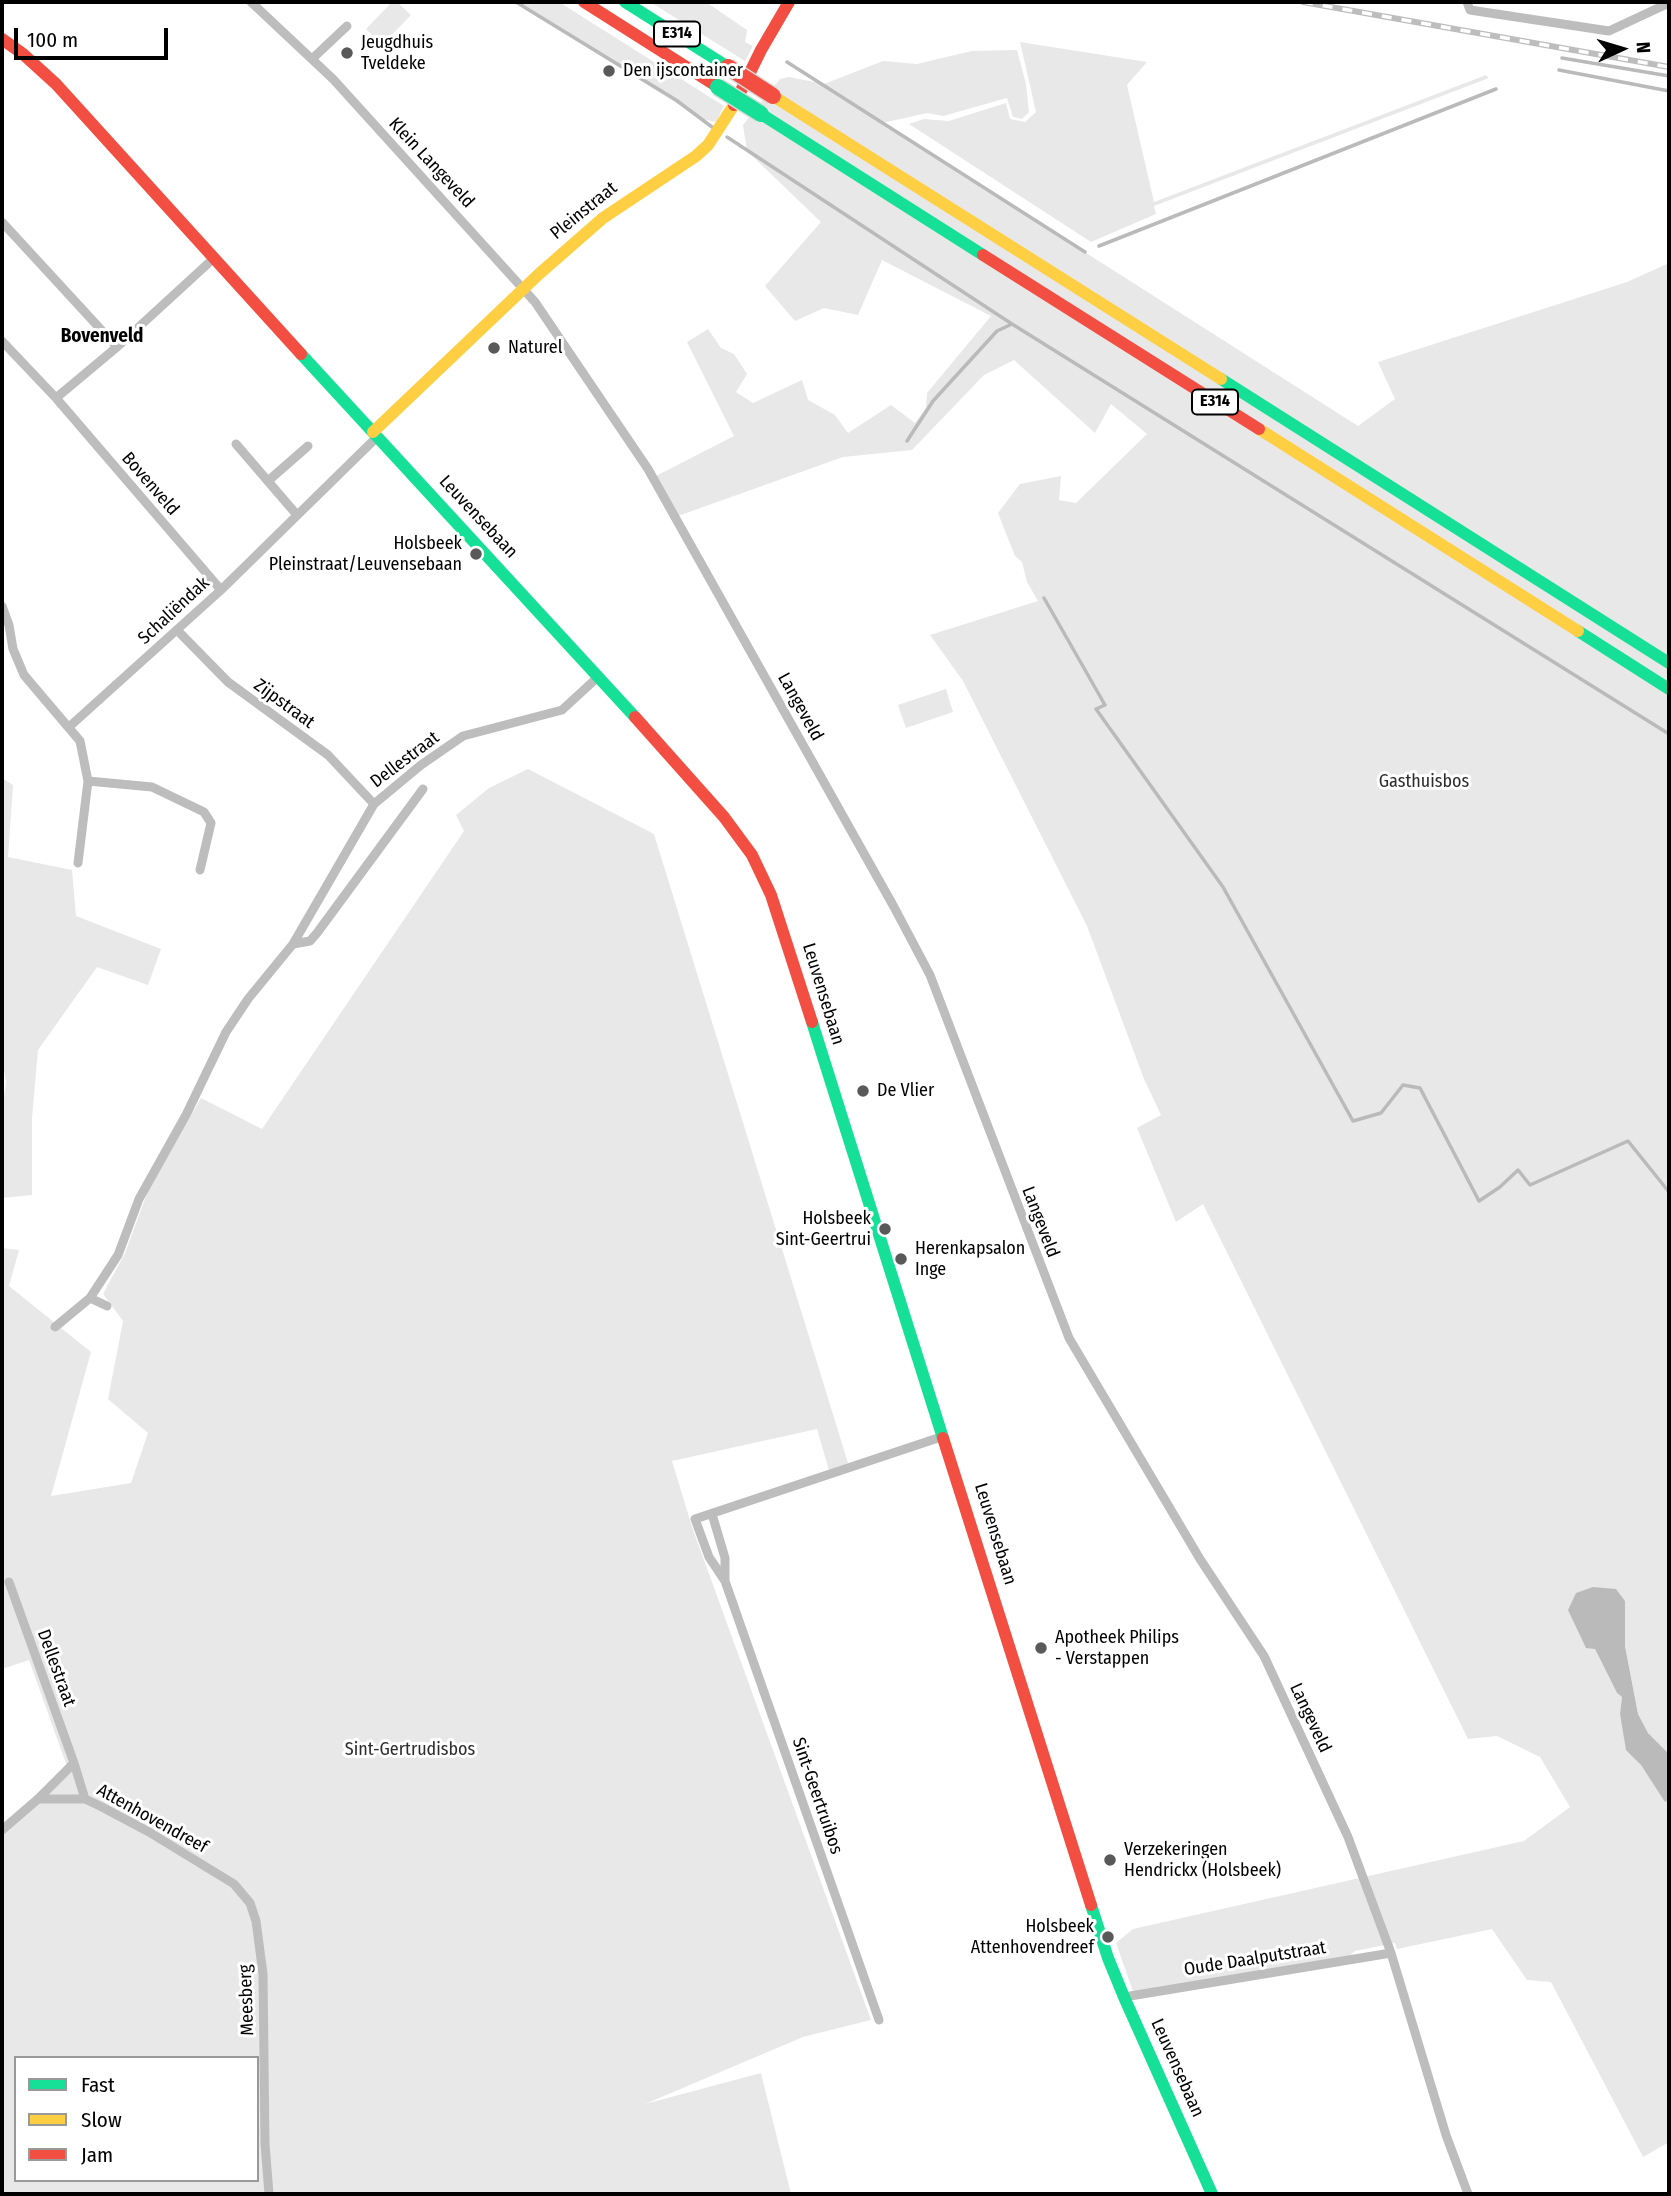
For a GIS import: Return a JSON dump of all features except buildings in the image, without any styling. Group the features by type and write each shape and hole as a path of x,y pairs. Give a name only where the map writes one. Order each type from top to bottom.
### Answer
{"main road":[{"name":"E314","path":"584,2 1669,689"},
{"name":"E314","path":"625,2 1669,663"},
{"name":"Pleinstraat","path":"375,435 519,283 630,198 709,145 728,117 761,50 789,2"},
{"name":"Leuvensebaan","path":"2,39 57,84 375,435 599,676 740,836 762,874 788,947 1108,1958 1212,2194"}],"street":[{"name":"Klein Langeveld","path":"251,2 312,59 519,283"},
{"path":"1469,6 1609,31 1669,3"},
{"path":"312,59 347,26"},
{"path":"2,222 117,347"},
{"path":"56,398 117,347 214,258"},
{"name":"Langeveld","path":"519,283 588,378 648,469 924,964 1069,1338 1200,1559 1264,1656 1348,1837 1391,1953 1446,2135 1468,2194"},
{"name":"Bovenveld","path":"2,341 56,398 220,590"},
{"name":"Schaliëndak","path":"69,727 220,590 375,435"},
{"path":"236,444 297,515"},
{"path":"268,481 308,446"},
{"path":"2,606 13,649 24,675 80,741 88,781 78,863"},
{"name":"Zijpstraat","path":"177,630 228,682 328,755 374,804"},
{"name":"Dellestraat","path":"55,1327 90,1298 118,1255 139,1199 186,1115 226,1032 248,999 293,944 374,804 421,765 463,736 562,710 599,676"},
{"path":"88,781 152,787 204,812 211,823 200,870"},
{"name":"Dellestraat","path":"293,944 310,941 423,789"},
{"path":"90,1298 107,1306"},
{"path":"712,1514 944,1436"},
{"name":"Sint-Geertruibos","path":"725,1581 725,1558 712,1514 695,1519 709,1557 725,1581 879,2020"},
{"name":"Dellestraat","path":"9,1582 85,1799"},
{"path":"2,1830 74,1763"},
{"name":"Attenhovendreef","path":"38,1799 85,1799 149,1832 243,1892"},
{"name":"Meesberg","path":"243,1892 257,1921 263,1974 265,2144 269,2194"},
{"name":"Oude Daalputstraat","path":"1124,1997 1391,1953"}],"green space":[{"path":"392,2 397,2 411,15 382,45 366,29"},
{"path":"514,2 559,2 724,106 716,122 702,119"},
{"path":"650,2 706,2 747,30 745,42 753,46 745,61"},
{"path":"1020,42 1147,62 1127,85 1154,202 1486,75 1489,78 1154,206 1156,214 1091,242 909,124 924,119 949,121 1006,103 1010,119 1025,122 1036,112"},
{"name":"Gasthuisbos","path":"1017,50 1026,84 1029,112 1022,119 1013,117 1007,98 943,116 927,113 882,123 1358,426 1395,399 1378,362 1627,282 1669,263 1669,1754 1648,1733 1638,1714 1625,1646 1625,1601 1595,1649 1617,1693 1622,1697 1620,1714 1627,1750 1641,1765 1665,1801 1669,1800 1669,2142 1643,2157 1551,1982 1527,1980 1492,1929 1397,1949 1395,1943 1355,1951 1348,1957 1134,1994 1116,1943 1133,1929 1524,1841 1570,1807 1540,1757 1497,1736 1468,1739 1203,1204 1176,1222 1137,1128 1161,1115 1144,1079 1087,926 963,681 930,635 1038,601 1027,582 1022,562 1015,556 998,513 1020,484 1061,476 1059,500 1076,503 1147,434 1111,404 1095,433 1014,360 984,375 912,450 843,457 678,516 656,476 734,436 687,342 708,329 721,348 734,354 747,374 736,392 753,403 802,380 808,400 835,415 848,433 891,405 915,423 926,408 927,393 991,316 882,260 858,315 824,308 795,321 765,286 821,222 747,151 743,125 780,79 789,77 824,84 883,61 917,64 972,51"},
{"path":"946,689 953,712 906,728 898,705"},
{"name":"Sint-Gertrudisbos","path":"528,769 654,834 848,1463 829,1470 817,1429 672,1461 692,1527 871,2020 803,2037 645,2104 761,2073 791,2194 2,2194 2,1834 69,1772 29,1660 2,1669 2,1248 19,1250 9,1286 91,1352 51,1496 131,1483 148,1433 108,1399 123,1321 103,1294 125,1253 148,1191 201,1098 262,1129 464,831 456,815 489,788"},
{"path":"2,778 13,785 8,857 72,870 76,916 161,949 148,985 97,967 38,1050 32,1118 32,1195 2,1198 2,1112 6,1082 2,1058"}],"shaded area":[{"path":"1593,1587 1616,1589 1625,1601 1625,1646 1638,1714 1648,1733 1669,1754 1669,1800 1665,1802 1641,1765 1626,1750 1620,1714 1622,1697 1617,1693 1595,1649 1586,1648 1568,1610 1576,1593"}],"waterway":[{"path":"516,2 676,100 712,127"},
{"path":"1562,58 1669,76"},
{"path":"787,62 1085,252"},
{"path":"1559,70 1669,91"},
{"path":"1099,246 1496,89"},
{"path":"727,137 1012,324"},
{"path":"907,441 933,401 997,331 1012,324 1669,734"},
{"path":"1044,598 1105,705 1096,709 1223,887 1353,1121 1381,1113 1403,1085 1420,1088 1479,1201 1500,1187 1518,1170 1530,1185 1628,1141 1669,1192"}],"railway":[{"path":"1303,2 1669,67"}],"traffic: fast":[{"path":"625,2 728,67"},
{"path":"718,87 761,114"},
{"path":"761,114 983,255"},
{"path":"301,354 635,717"},
{"path":"1221,379 1669,663"},
{"path":"1578,631 1669,689"},
{"path":"812,1022 943,1438"},
{"path":"1091,1905 1124,1997 1212,2194"}],"traffic: slow":[{"path":"773,96 1221,379"},
{"path":"373,432 539,274 603,218 696,156 708,145 734,105"},
{"path":"1259,429 1578,631"}],"traffic: jam":[{"path":"584,2 718,87"},
{"path":"734,105 789,2"},
{"path":"2,39 56,84 301,354"},
{"path":"728,67 773,96"},
{"path":"983,255 1259,429"},
{"path":"635,717 724,817 752,855 771,895 812,1022"},
{"path":"943,1438 1091,1905"}],"place":[{"name":"Jeugdhuis Tveldeke","path":"347,53"},
{"name":"Den ijscontainer","path":"609,71"},
{"name":"Naturel","path":"494,348"},
{"name":"Holsbeek Pleinstraat/Leuvensebaan","path":"476,554"},
{"name":"De Vlier","path":"863,1091"},
{"name":"Holsbeek Sint-Geertrui","path":"885,1229"},
{"name":"Herenkapsalon Inge","path":"901,1259"},
{"name":"Apotheek Philips - Verstappen","path":"1041,1648"},
{"name":"Verzekeringen Hendrickx (Holsbeek)","path":"1110,1860"},
{"name":"Holsbeek Attenhovendreef","path":"1108,1937"}],"district":[{"name":"Bovenveld","path":"102,337"}]}
